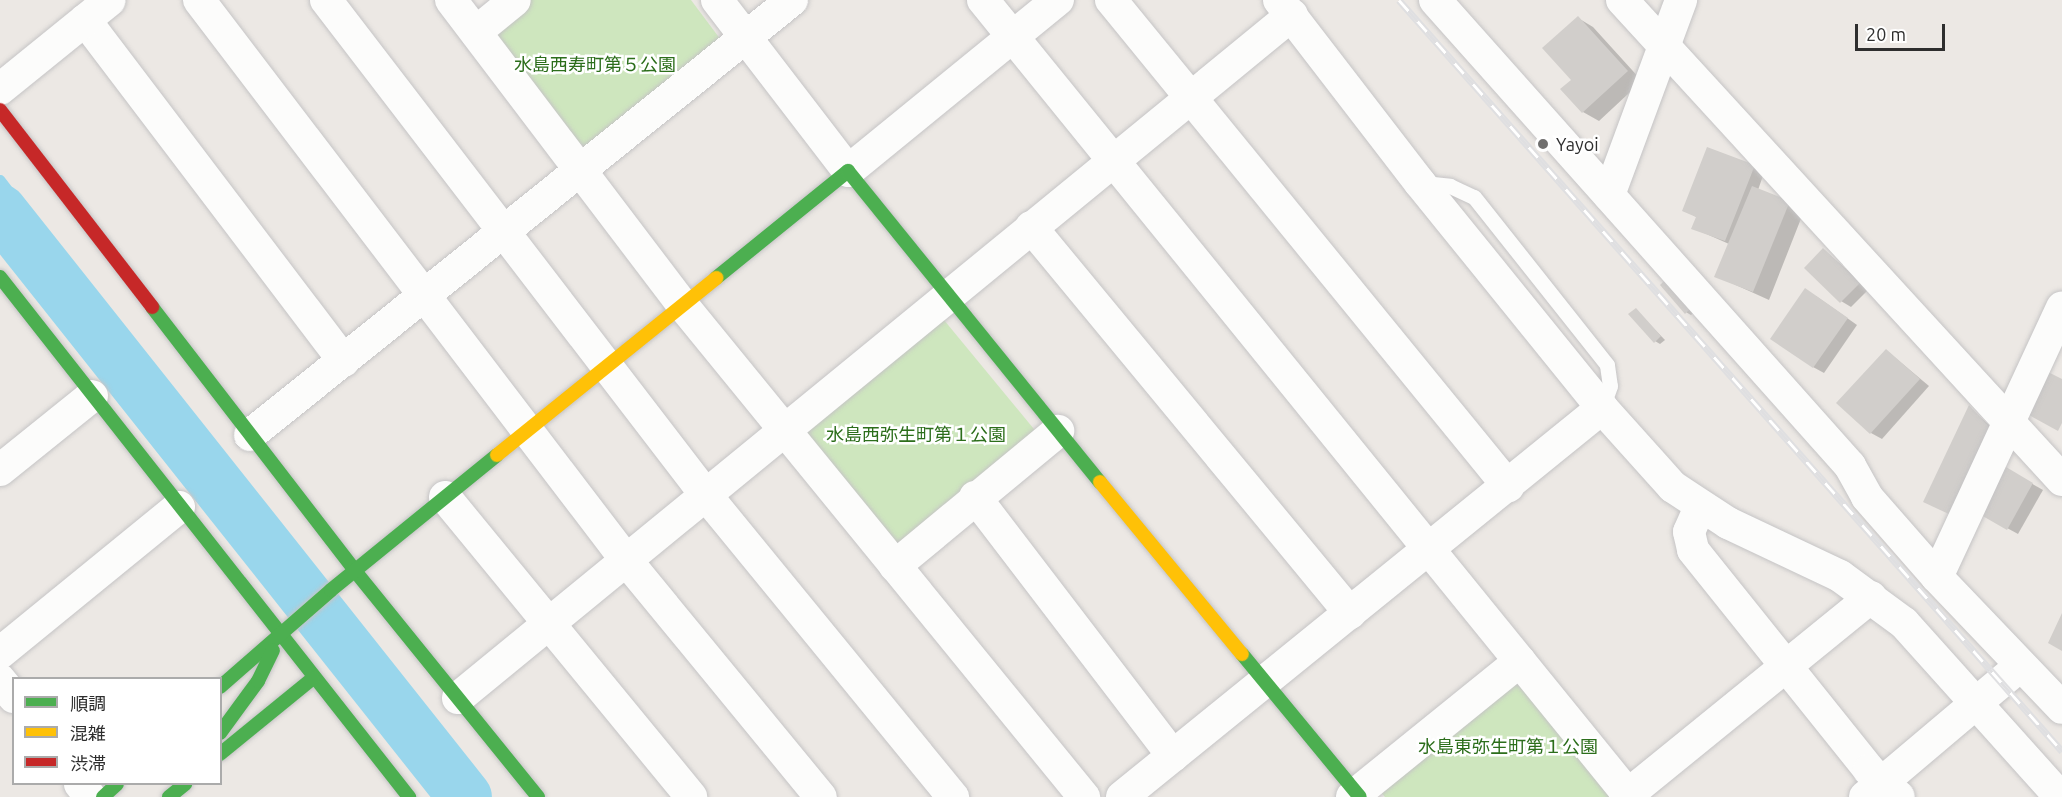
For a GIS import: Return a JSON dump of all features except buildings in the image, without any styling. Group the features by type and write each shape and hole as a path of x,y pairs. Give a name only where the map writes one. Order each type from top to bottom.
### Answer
{"street":[{"path":"0,89 110,0"},
{"path":"199,0 626,560 821,797"},
{"path":"326,0 705,494 953,797"},
{"path":"451,0 681,303 1084,797"},
{"path":"476,32 515,0"},
{"path":"717,0 945,295 1356,796 1520,661"},
{"path":"250,435 425,297 792,0"},
{"path":"983,0 1628,796 1871,597"},
{"path":"222,685 278,634 606,364 1058,0"},
{"path":"1111,0 1508,486"},
{"path":"1435,0 1850,466 1867,497 2019,667 2062,708"},
{"path":"1622,0 2062,480"},
{"path":"1609,195 1681,0"},
{"path":"458,698 945,295 1192,97 1286,8 1420,183 1602,408 1673,487 1700,507 1840,576 1904,623 1978,702 2060,797"},
{"path":"85,20 344,361"},
{"path":"0,110 355,571 538,797"},
{"path":"1031,227 1350,613"},
{"path":"1,282 312,679 409,797"},
{"path":"1938,577 2007,421 2051,360 2062,308"},
{"path":"0,471 92,396"},
{"path":"1122,797 1602,408"},
{"path":"895,566 975,497 1058,431"},
{"path":"445,497 692,797"},
{"path":"975,497 1173,756"},
{"path":"0,652 178,507"},
{"path":"1700,507 1689,532 1693,550 1788,667 1882,792 2019,667"},
{"path":"222,730 258,681 278,634"},
{"path":"222,752 312,679"},
{"path":"0,680 12,695"},
{"path":"103,797 115,785"},
{"path":"169,797 183,785"}],"green space":[{"name":"水島西寿町第５公園","path":"526,0 691,0 724,44 582,155 490,30"},
{"name":"水島西弥生町第１公園","path":"944,320 1038,434 895,550 799,428"},
{"name":"水島東弥生町第１公園","path":"1512,676 1611,797 1385,797 1379,790"}],"waterway":[{"path":"0,179 310,580 486,797"},
{"path":"0,211 465,797"}],"railway":[{"path":"1399,0 2062,751"}],"traffic: fast":[{"path":"716,278 848,171 1100,482"},
{"path":"0,277 409,797"},
{"path":"152,307 355,571 538,797"},
{"path":"222,685 331,590 497,455"},
{"path":"222,730 258,681 273,650"},
{"path":"1242,654 1360,797"},
{"path":"222,752 312,679"},
{"path":"103,797 116,785"},
{"path":"169,797 184,785"}],"traffic: slow":[{"path":"497,455 716,278"},
{"path":"1100,482 1242,654"}],"traffic: jam":[{"path":"0,110 152,307"}],"place":[{"name":"Yayoi","path":"1543,144"}]}
